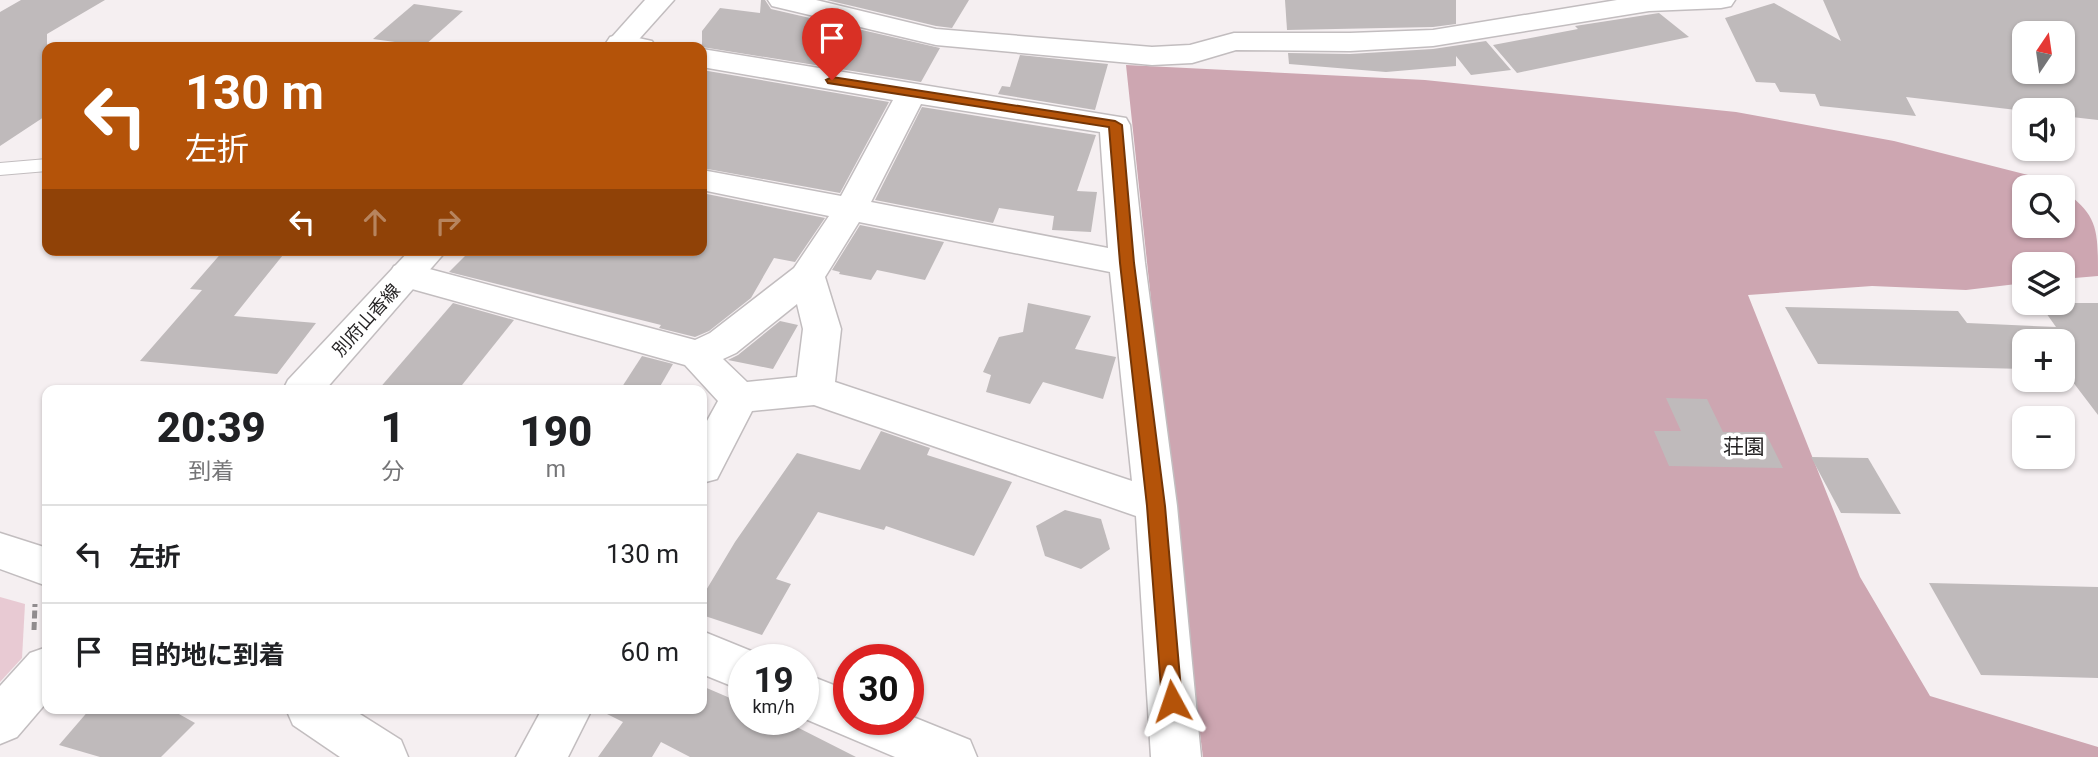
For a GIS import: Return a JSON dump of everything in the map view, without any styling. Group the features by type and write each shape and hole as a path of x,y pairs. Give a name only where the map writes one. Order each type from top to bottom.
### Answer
{"street":[{"path":"629,42 660,0"},
{"path":"782,0 936,37 1152,56 1192,54 1234,42 1350,42 1433,38 1648,3 1721,0"},
{"path":"707,59 1115,125 1127,263 1156,506 1176,757"},
{"path":"698,355 723,343 807,277 849,209 911,94"},
{"path":"707,181 1127,263"},
{"path":"419,263 698,355 722,383 740,397 815,390 1156,506"},
{"name":"別府山香線","path":"307,385 419,263"},
{"path":"807,277 822,329 815,390"},
{"path":"707,458 740,397"},
{"path":"0,551 42,565"},
{"path":"707,654 728,663"},
{"path":"0,721 42,674"},
{"path":"318,714 383,757"},
{"path":"541,757 565,714"},
{"path":"900,735 952,757"}],"lane":[{"path":"0,169 42,165"}],"shaded area":[{"path":"1126,65 1425,80 1736,112 1894,141 2028,175 2012,175 2012,238 2075,238 2075,199 2094,225 2098,276 2075,278 2075,252 2012,252 2012,285 1966,290 1872,286 1748,295 1860,577 1930,696 2098,747 2098,757 1203,757 1186,628"},
{"path":"0,597 25,604 22,658 0,682"}],"building":[{"path":"21,0 105,0 47,34 47,42 42,42 42,118 0,146 0,12"},
{"path":"761,0 765,0 771,9 940,48 921,82 707,48 707,42 702,42 702,31 720,8 760,13"},
{"path":"827,0 969,0 952,28"},
{"path":"1285,0 1456,0 1456,24 1433,27 1287,30"},
{"path":"1823,0 2098,0 2098,120 2075,117 2075,98 2012,98 2012,109 1906,97 1916,116 1820,106 1815,94 1780,92 1775,83 1756,82 1725,18 1774,3 1841,41"},
{"path":"414,4 463,11 428,42 373,39"},
{"path":"1659,13 1689,37 1517,73 1493,45 1578,29 1575,26"},
{"path":"1486,41 1511,70 1471,75 1456,56 1456,66 1386,72 1289,64 1288,53 1350,54 1433,49"},
{"path":"1020,55 1108,64 1095,110 998,94 1002,86 1010,87"},
{"path":"707,71 889,102 840,193 707,169"},
{"path":"922,107 1096,135 1077,191 1097,192 1091,232 1052,230 1054,216 999,208 993,223 875,200"},
{"path":"707,194 825,218 795,262 774,258 751,298 709,331 695,337 659,328 661,325 449,272 465,256 707,256"},
{"path":"860,225 944,242 925,280 877,270 871,280 839,274 840,272 832,270"},
{"path":"219,256 282,256 234,316 316,323 277,374 140,361 202,290 190,289"},
{"path":"453,303 514,320 462,385 382,385"},
{"path":"1028,303 1091,316 1075,349 1116,357 1103,399 1043,382 1030,404 986,392 991,375 983,372 999,337 1023,332"},
{"path":"2075,303 2098,303 2098,415 2075,385 2075,329 2012,329 2012,369 1818,364 1785,307 1958,311 1967,323 2056,327 2048,315 2075,315"},
{"path":"780,321 798,325 773,369 728,360 738,355"},
{"path":"642,356 673,364 661,385 623,385"},
{"path":"1666,398 1707,399 1723,432 1765,432 1783,468 1669,466 1654,431 1681,431"},
{"path":"881,431 930,448 927,455 1012,482 974,556 886,526 884,530 818,512 776,579 791,584 762,635 707,617 707,589 735,542 797,453 860,470"},
{"path":"1811,457 1868,458 1901,514 1841,513"},
{"path":"1065,510 1101,519 1110,549 1081,569 1045,556 1036,526"},
{"path":"1929,583 2098,587 2098,678 1981,675"},
{"path":"707,688 728,697 728,735 813,735 856,757 690,757 661,742 652,757 598,757 623,722 607,714 707,714"},
{"path":"86,714 179,714 195,723 161,757 100,757 59,745"}],"district":[{"name":"荘園","path":"1744,447"}],"route":[{"path":"832,80 1115,125 1127,263 1156,506 1172,701"}]}
